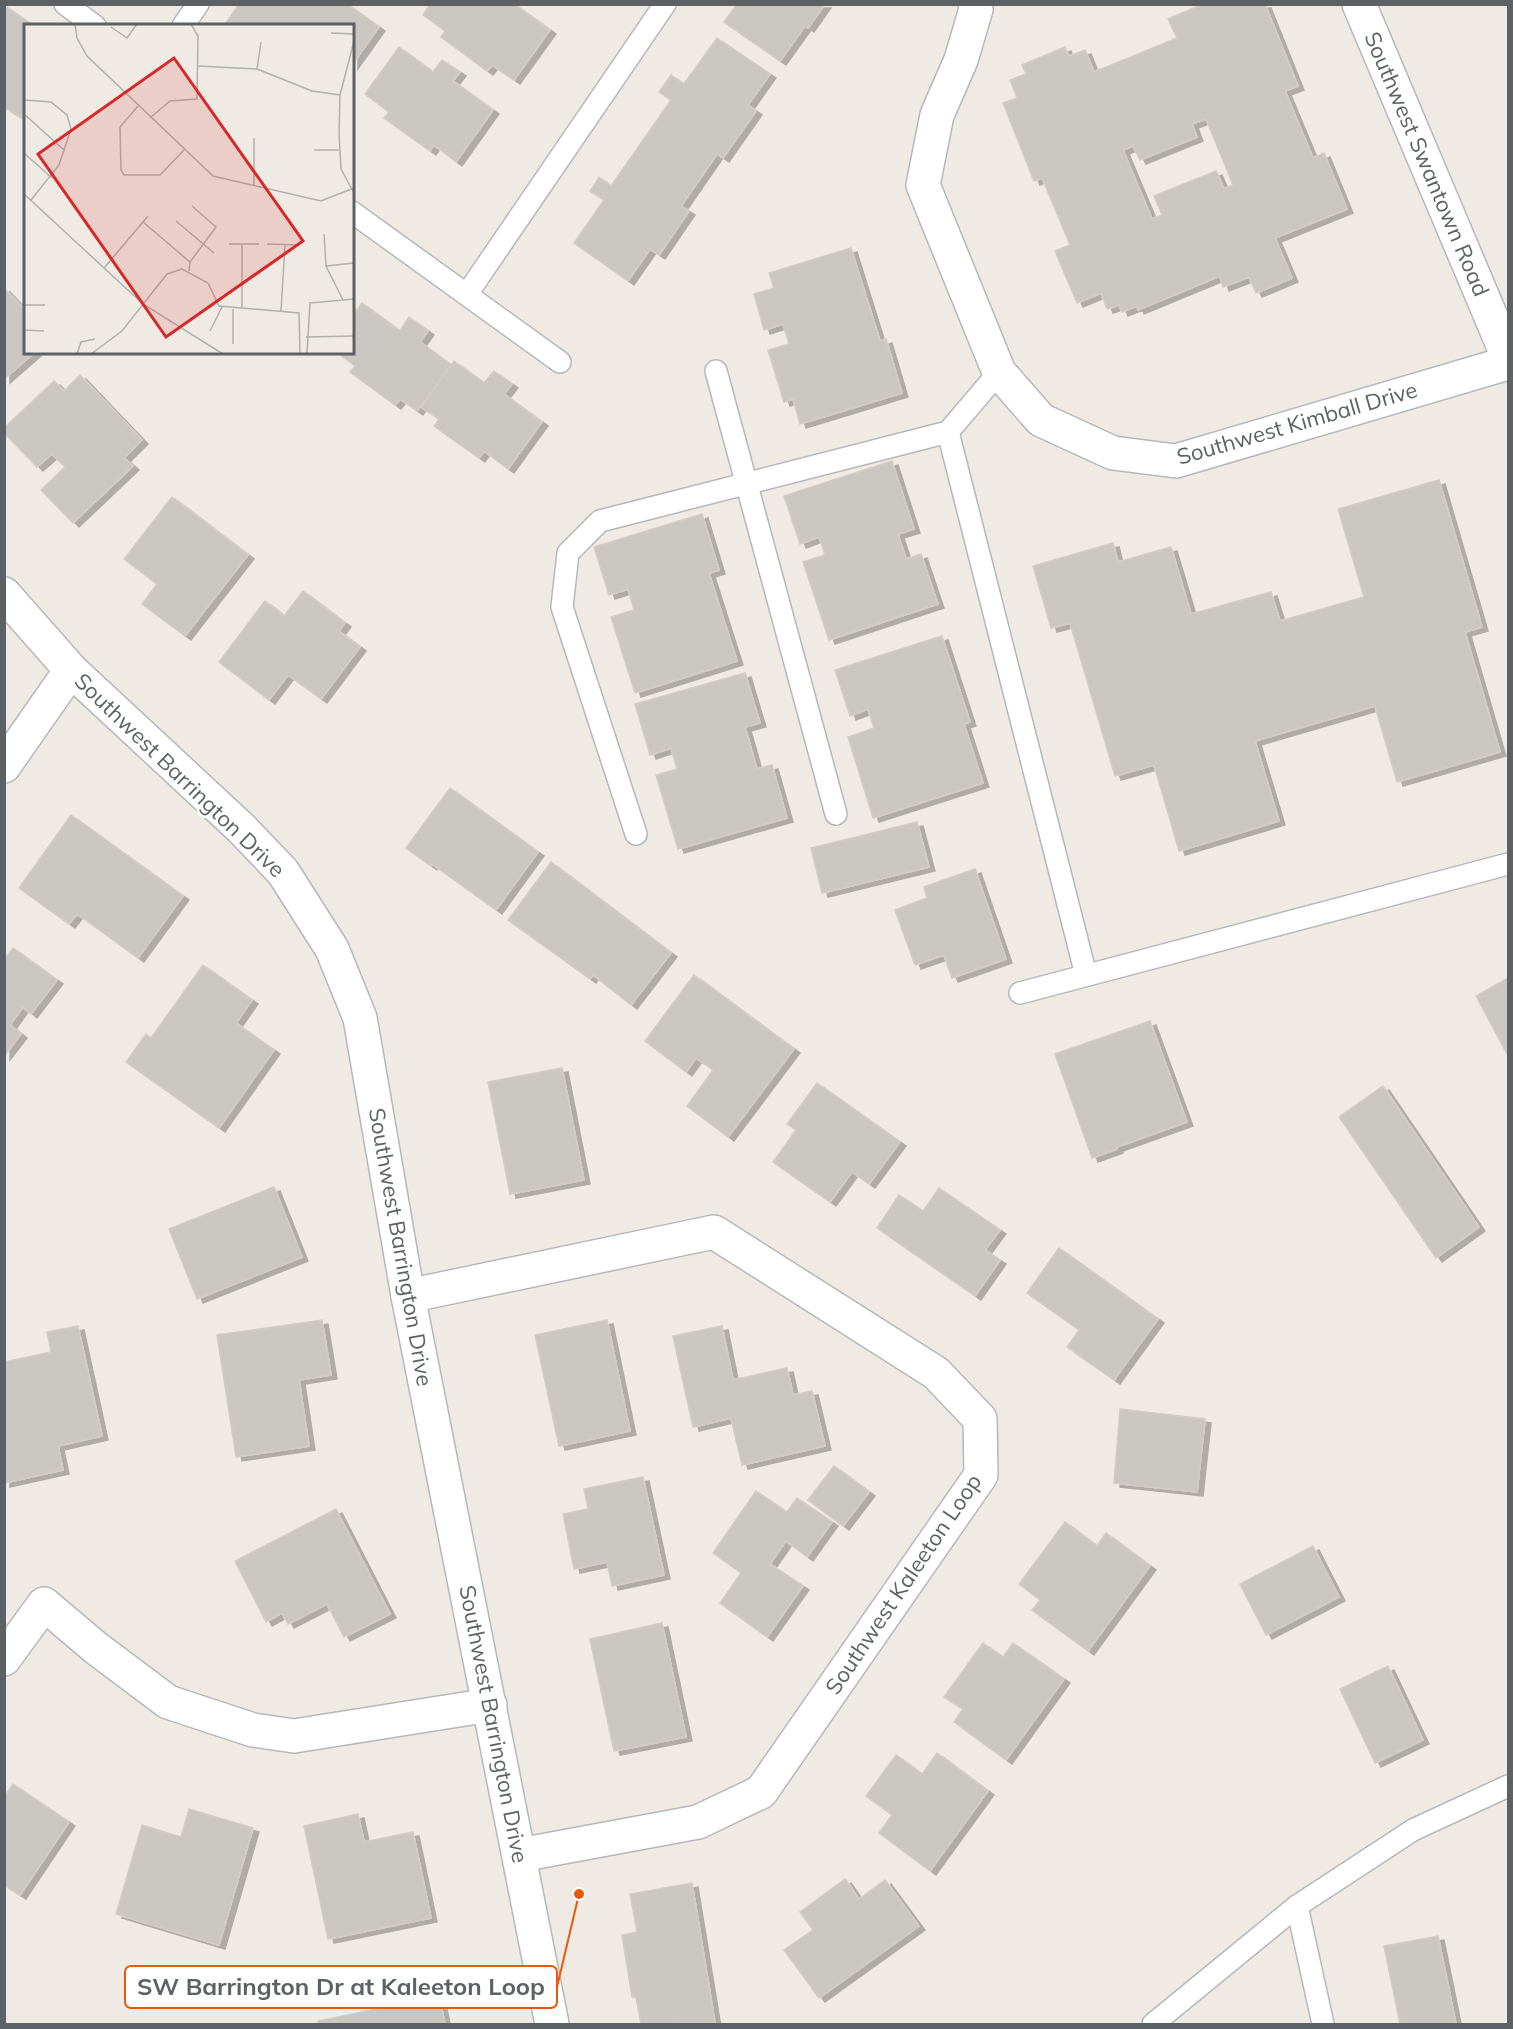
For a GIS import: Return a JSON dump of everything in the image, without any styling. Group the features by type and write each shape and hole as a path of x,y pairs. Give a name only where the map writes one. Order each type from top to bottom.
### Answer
{"street":[{"name":"Southwest Kimball Drive","path":"975,4 976,9 961,60 937,115 923,185 999,372 1041,420 1113,453 1176,461 1509,363"},
{"name":"Southwest Swantown Road","path":"1359,4 1509,357"},
{"name":"Southwest Barrington Drive","path":"4,594 71,670 242,829 283,872 332,950 360,1018 408,1296 552,2025"},
{"path":"4,766 71,670"},
{"name":"Southwest Kaleeton Loop","path":"408,1296 714,1232 936,1373 980,1419 981,1475 761,1792 698,1822 520,1855"},
{"path":"4,1659 45,1604 96,1648 168,1702 253,1730 294,1736 490,1706"}],"lane":[{"path":"66,4 92,24"},
{"path":"184,24 198,4"},
{"path":"467,294 665,4"},
{"path":"354,213 560,362"},
{"path":"716,371 836,814"},
{"path":"636,834 562,607 568,553 600,522 948,432 999,372"},
{"path":"948,432 1086,975"},
{"path":"1020,993 1509,864"},
{"path":"1153,2025 1297,1906 1413,1830 1509,1785"},
{"path":"1297,1906 1323,2025"}],"building":[{"path":"239,4 347,4 379,27 354,62 354,24 226,23"},
{"path":"430,4 514,4 550,30 514,80 492,65 487,71 441,37 445,31 423,15"},
{"path":"737,4 825,4 808,28 805,26 780,61 724,22"},
{"path":"1203,4 1265,4 1298,86 1285,91 1313,158 1324,153 1347,209 1275,238 1292,278 1256,293 1249,277 1223,287 1220,276 1138,310 1137,306 1122,312 1119,305 1107,309 1101,293 1077,303 1055,251 1070,245 1042,178 1034,181 1003,103 1017,98 1010,80 1026,74 1022,65 1065,47 1069,56 1085,50 1094,72 1177,38 1168,19","holes":["1206,119 1233,185 1224,189 1216,171 1154,196 1162,215 1152,219 1123,150 1133,146 1140,160 1197,137 1192,124"]},
{"path":"4,5 31,24 24,24 24,120 4,107"},
{"path":"717,38 770,74 748,105 756,111 723,158 717,154 681,206 689,211 659,255 650,249 628,281 574,243 604,200 590,191 599,177 611,186 671,100 659,92 671,75 684,84"},
{"path":"399,47 433,72 442,60 460,72 453,81 493,110 456,162 434,145 430,151 384,118 389,112 365,94"},
{"path":"851,248 880,341 886,339 902,393 800,424 793,399 784,402 768,350 789,344 783,324 764,330 754,294 774,288 769,273"},
{"path":"4,288 24,309 24,354 33,354 4,379"},
{"path":"362,303 400,331 409,317 428,331 420,342 451,365 417,411 400,399 395,405 350,372 355,366 339,354 354,354 354,313"},
{"path":"454,361 484,383 494,371 512,384 504,394 542,422 508,469 484,451 479,458 434,426 439,419 421,407"},
{"path":"80,375 142,440 124,458 133,466 73,523 41,490 65,467 52,454 37,467 4,433 4,428 54,381 64,391"},
{"path":"892,461 914,529 898,534 906,559 921,554 938,604 829,640 803,562 825,555 819,537 800,544 784,496"},
{"path":"1439,480 1482,627 1465,632 1500,752 1397,782 1375,706 1255,741 1279,821 1179,851 1154,765 1115,776 1070,623 1051,628 1033,566 1113,543 1118,562 1171,547 1191,614 1271,592 1280,621 1364,597 1338,509"},
{"path":"172,497 248,555 185,636 142,604 157,584 124,559"},
{"path":"702,514 719,570 709,573 737,661 635,693 611,617 634,610 628,589 609,595 594,547"},
{"path":"303,591 345,623 339,631 360,647 321,699 288,675 269,700 219,662 265,601 284,616"},
{"path":"942,636 970,722 964,724 983,783 873,818 848,737 874,728 868,709 850,716 835,670"},
{"path":"745,673 760,723 745,727 757,769 772,765 787,818 678,849 656,775 677,769 671,748 650,755 635,704"},
{"path":"450,788 538,852 496,910 406,848"},
{"path":"71,815 183,896 138,958 77,914 69,924 19,888"},
{"path":"917,822 929,867 822,893 811,848"},
{"path":"551,862 671,953 631,1005 593,975 590,979 508,920"},
{"path":"975,869 1006,959 952,978 944,955 915,965 895,910 927,898 924,887"},
{"path":"13,948 57,980 31,1014 23,1007 10,1025 21,1034 4,1056 4,960"},
{"path":"203,965 252,1000 236,1023 274,1050 219,1128 126,1062 146,1034 151,1038"},
{"path":"694,975 794,1049 728,1137 687,1106 713,1070 696,1058 686,1072 645,1041"},
{"path":"1508,978 1508,1056 1476,996"},
{"path":"1150,1021 1187,1122 1092,1158 1055,1054"},
{"path":"562,1068 584,1180 510,1194 488,1082"},
{"path":"817,1083 900,1142 869,1184 852,1172 830,1202 773,1162 796,1130 787,1124"},
{"path":"1383,1086 1479,1227 1436,1258 1339,1117"},
{"path":"274,1187 302,1257 197,1299 169,1229"},
{"path":"939,1188 1000,1230 985,1250 1000,1260 975,1296 877,1228 899,1195 923,1211"},
{"path":"1059,1248 1158,1319 1114,1380 1067,1347 1079,1330 1027,1293"},
{"path":"322,1320 331,1375 299,1380 309,1446 236,1457 217,1335"},
{"path":"607,1320 630,1431 559,1446 535,1335"},
{"path":"78,1326 102,1436 58,1446 63,1470 4,1483 4,1362 51,1352 47,1332"},
{"path":"722,1326 733,1380 787,1368 793,1395 812,1391 825,1446 742,1465 731,1418 693,1427 673,1336"},
{"path":"1120,1409 1205,1419 1197,1492 1114,1483"},
{"path":"834,1466 869,1492 843,1526 808,1500"},
{"path":"643,1477 664,1575 612,1586 607,1562 574,1569 563,1514 588,1509 584,1489"},
{"path":"756,1491 787,1512 797,1498 832,1522 807,1557 786,1541 770,1564 803,1586 767,1637 720,1603 741,1573 713,1553"},
{"path":"336,1509 390,1614 344,1637 327,1604 288,1624 282,1613 266,1622 235,1561"},
{"path":"1065,1522 1097,1546 1106,1533 1150,1566 1088,1651 1032,1610 1040,1600 1019,1584"},
{"path":"1313,1546 1339,1597 1266,1635 1240,1584"},
{"path":"662,1623 686,1737 614,1751 590,1639"},
{"path":"983,1643 1003,1657 1013,1643 1064,1679 1006,1760 954,1722 963,1709 944,1697"},
{"path":"1388,1666 1423,1740 1375,1763 1340,1689"},
{"path":"937,1753 988,1791 930,1871 879,1833 892,1815 866,1796 896,1755 922,1774"},
{"path":"13,1784 69,1822 20,1895 4,1885 4,1797"},
{"path":"189,1809 253,1828 219,1945 116,1914 142,1825 181,1837"},
{"path":"358,1814 364,1842 413,1832 431,1918 328,1939 304,1826"},
{"path":"845,1879 859,1899 885,1880 919,1926 819,1998 784,1950 813,1930 800,1912"},
{"path":"692,1883 715,2023 641,2024 636,1997 632,1997 622,1935 637,1932 630,1894"},
{"path":"1438,1936 1456,2024 1400,2024 1384,1946"},
{"path":"439,1996 445,2024 319,2024 318,2021"}],"place":[{"name":"SW Barrington Dr at Kaleeton Loop","path":"579,1894"}]}
